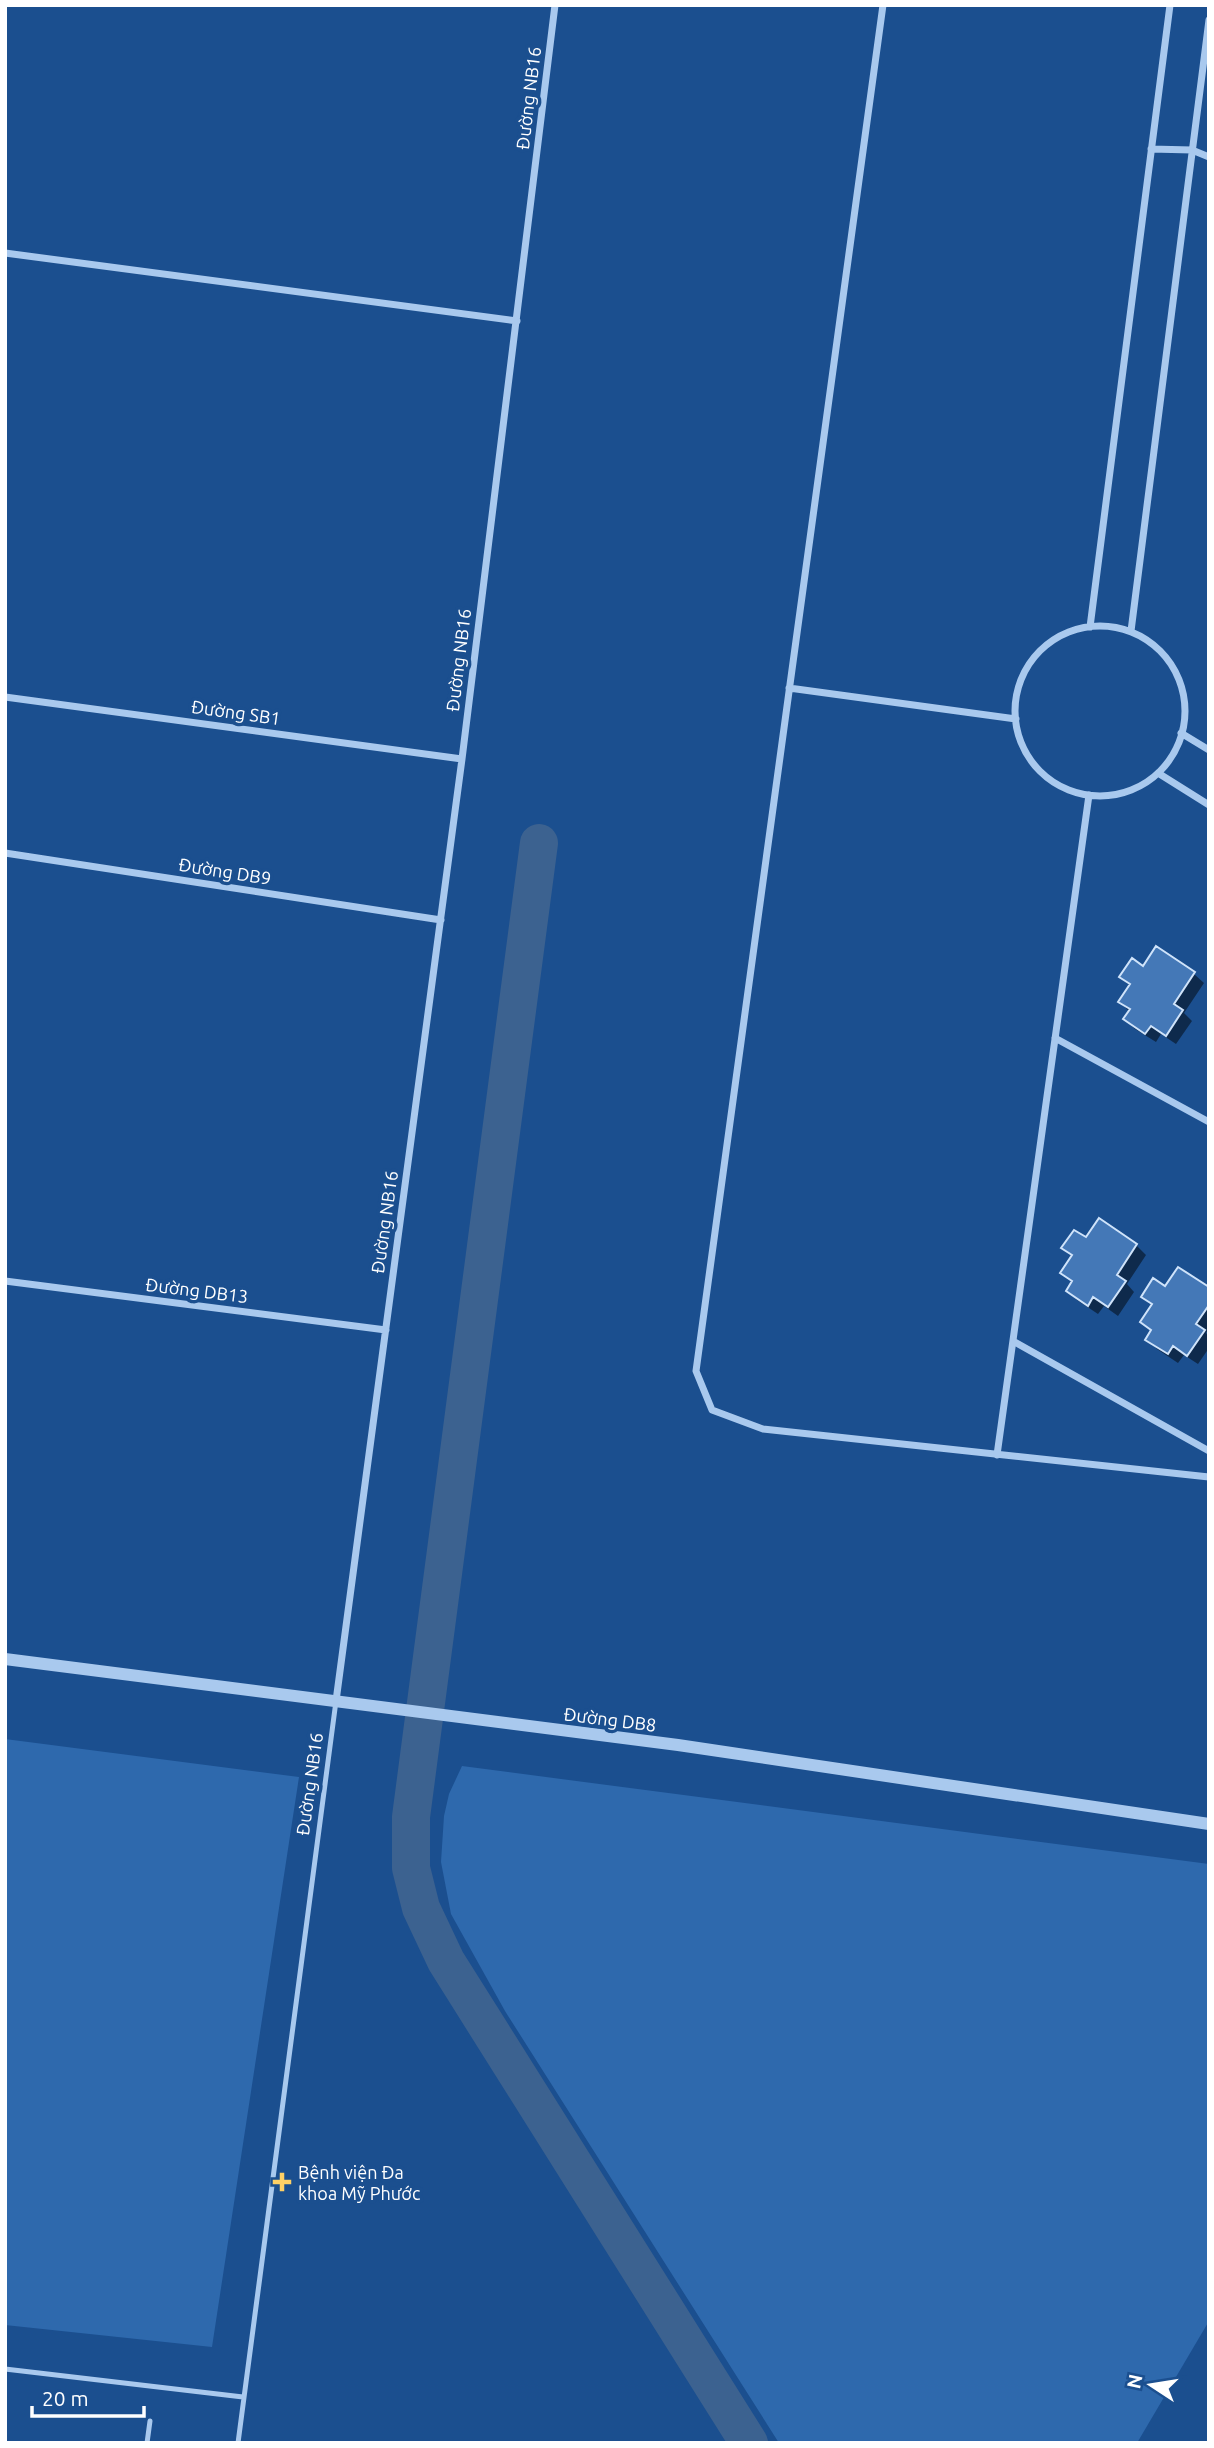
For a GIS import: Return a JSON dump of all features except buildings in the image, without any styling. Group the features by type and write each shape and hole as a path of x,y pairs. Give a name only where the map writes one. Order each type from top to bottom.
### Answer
{"street":[{"name":"Đường NB16","path":"337,1701 462,759 555,5"},
{"path":"883,5 696,1371 712,1410 763,1429 1209,1477"},
{"path":"1090,627 1170,5"},
{"path":"1131,631 1209,20"},
{"path":"1152,149 1192,150 1209,157"},
{"path":"5,253 517,321"},
{"path":"1105,625 1131,631 1154,645 1172,665 1184,691 1185,722 1176,750 1158,774 1134,790 1105,797 1076,793 1050,780 1029,759 1017,732 1015,706 1021,679 1034,656 1054,638 1079,628 1090,627 1105,625"},
{"path":"789,688 1016,719"},
{"name":"Đường SB1","path":"5,697 462,759"},
{"path":"1181,733 1209,750"},
{"path":"1158,774 1209,805"},
{"path":"997,1455 1089,795"},
{"name":"Đường DB9","path":"5,853 441,920"},
{"path":"1055,1038 1209,1122"},
{"name":"Đường DB13","path":"5,1281 386,1330"},
{"path":"1013,1341 1209,1451"},
{"name":"Đường DB8","path":"5,1659 678,1745 1209,1825"}],"lane":[{"name":"Đường NB16","path":"238,2443 337,1701"},
{"path":"5,2369 243,2398"},
{"path":"147,2443 150,2421"}],"shaded area":[{"path":"5,1739 299,1777 212,2347 5,2325"},
{"path":"462,1766 1209,1864 1209,2321 1137,2443 779,2443 505,2011 451,1914 441,1862 444,1816 449,1794"}],"waterway":[{"path":"539,843 411,1817 411,1868 421,1908 446,1961 749,2443"}],"place":[{"name":"Bệnh viện Đa khoa Mỹ Phước","path":"282,2182"}]}
